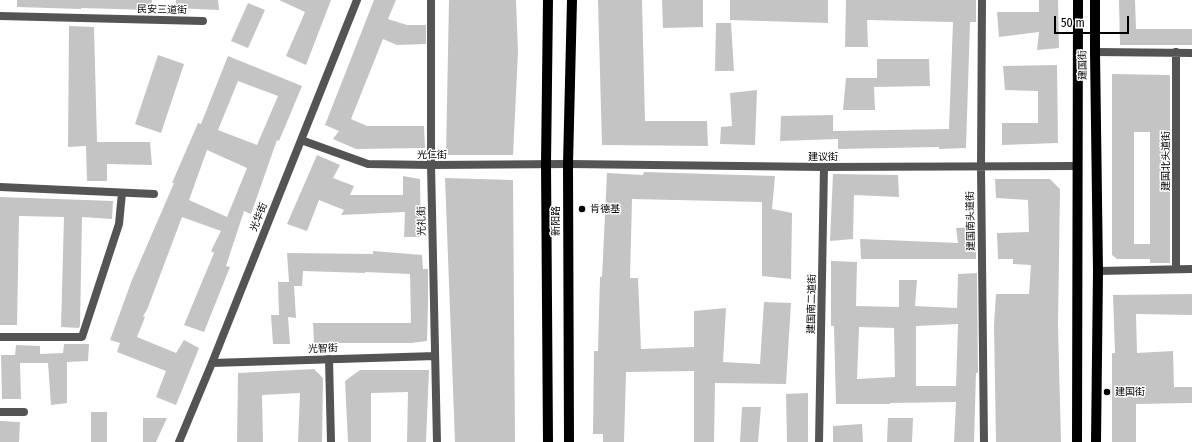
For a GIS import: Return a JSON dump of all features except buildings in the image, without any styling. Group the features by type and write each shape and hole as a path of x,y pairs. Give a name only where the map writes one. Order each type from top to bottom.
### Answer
{"main road":[{"name":"新阳路","path":"548,0 546,164 548,442"},
{"name":"新阳路","path":"569,442 568,164 572,0"},
{"name":"建国街","path":"1077,442 1078,0"},
{"name":"建国街","path":"1095,0 1098,272 1096,442"}],"street":[{"name":"光华街","path":"179,442 357,0"},
{"name":"光礼街","path":"431,0 431,165 437,442"},
{"name":"建国南头道街","path":"982,0 981,167 984,442"},
{"name":"民安三道街","path":"0,16 203,21"},
{"path":"1095,52 1192,53"},
{"name":"建国北头道街","path":"1176,52 1176,269"},
{"name":"光仁街","path":"301,140 368,164 568,164"},
{"name":"建议街","path":"568,164 824,167 1077,166"},
{"name":"建国南二道街","path":"819,442 824,167"},
{"path":"0,187 154,194"},
{"path":"0,337 82,337 118,224 122,193"},
{"path":"1098,272 1192,269"},
{"name":"光智街","path":"212,362 435,356"},
{"path":"329,359 331,442"},
{"path":"0,412 24,412"}],"place":[{"name":"肯德基","path":"582,209"},
{"name":"建国街","path":"1107,392"}]}
